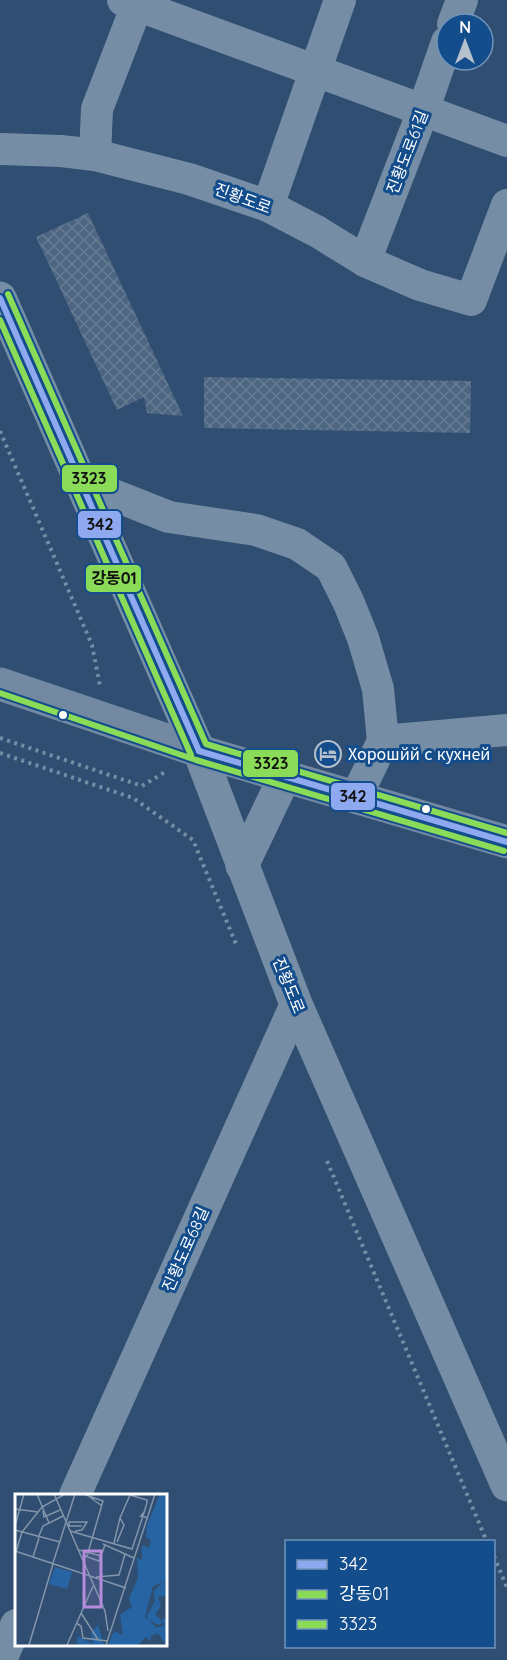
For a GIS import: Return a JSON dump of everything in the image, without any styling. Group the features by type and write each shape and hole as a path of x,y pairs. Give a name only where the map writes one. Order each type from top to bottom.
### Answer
{"main road":[{"path":"0,684 198,751 507,842"}],"street":[{"path":"268,206 340,0"},
{"path":"95,155 97,109 133,2 314,72 507,141"},
{"name":"진황도로61길","path":"365,261 437,72"},
{"name":"진황도로","path":"0,149 61,151 95,155 189,179 268,206 318,232 365,261 420,285 471,300 507,205"},
{"name":"진황도로","path":"0,298 198,751 296,1004 507,1485"},
{"path":"80,482 169,517 256,530 297,544 331,567 348,601 366,648 378,689 383,741 356,797"},
{"path":"383,741 507,730"},
{"path":"242,866 285,776"},
{"name":"진황도로68길","path":"75,1494 296,1004"},
{"path":"1,1660 15,1627"}],"path":[{"path":"0,431 92,645"},
{"path":"0,738 142,786 198,751"},
{"path":"495,1558 507,1588"}],"building":[{"path":"88,213 183,416 147,413 144,397 117,410 36,237"},
{"path":"204,377 471,381 470,433 204,428"}],"transit line":[{"name":"3323","path":"8,294 206,744 507,833"},
{"name":"342","path":"0,298 199,751"},
{"name":"강동01","path":"0,320 191,755"},
{"name":"강동01","path":"0,693 196,760 504,851"},
{"name":"342","path":"199,751 507,842"}],"place":[{"name":"Хорошйй с кухней","path":"328,754"}]}
